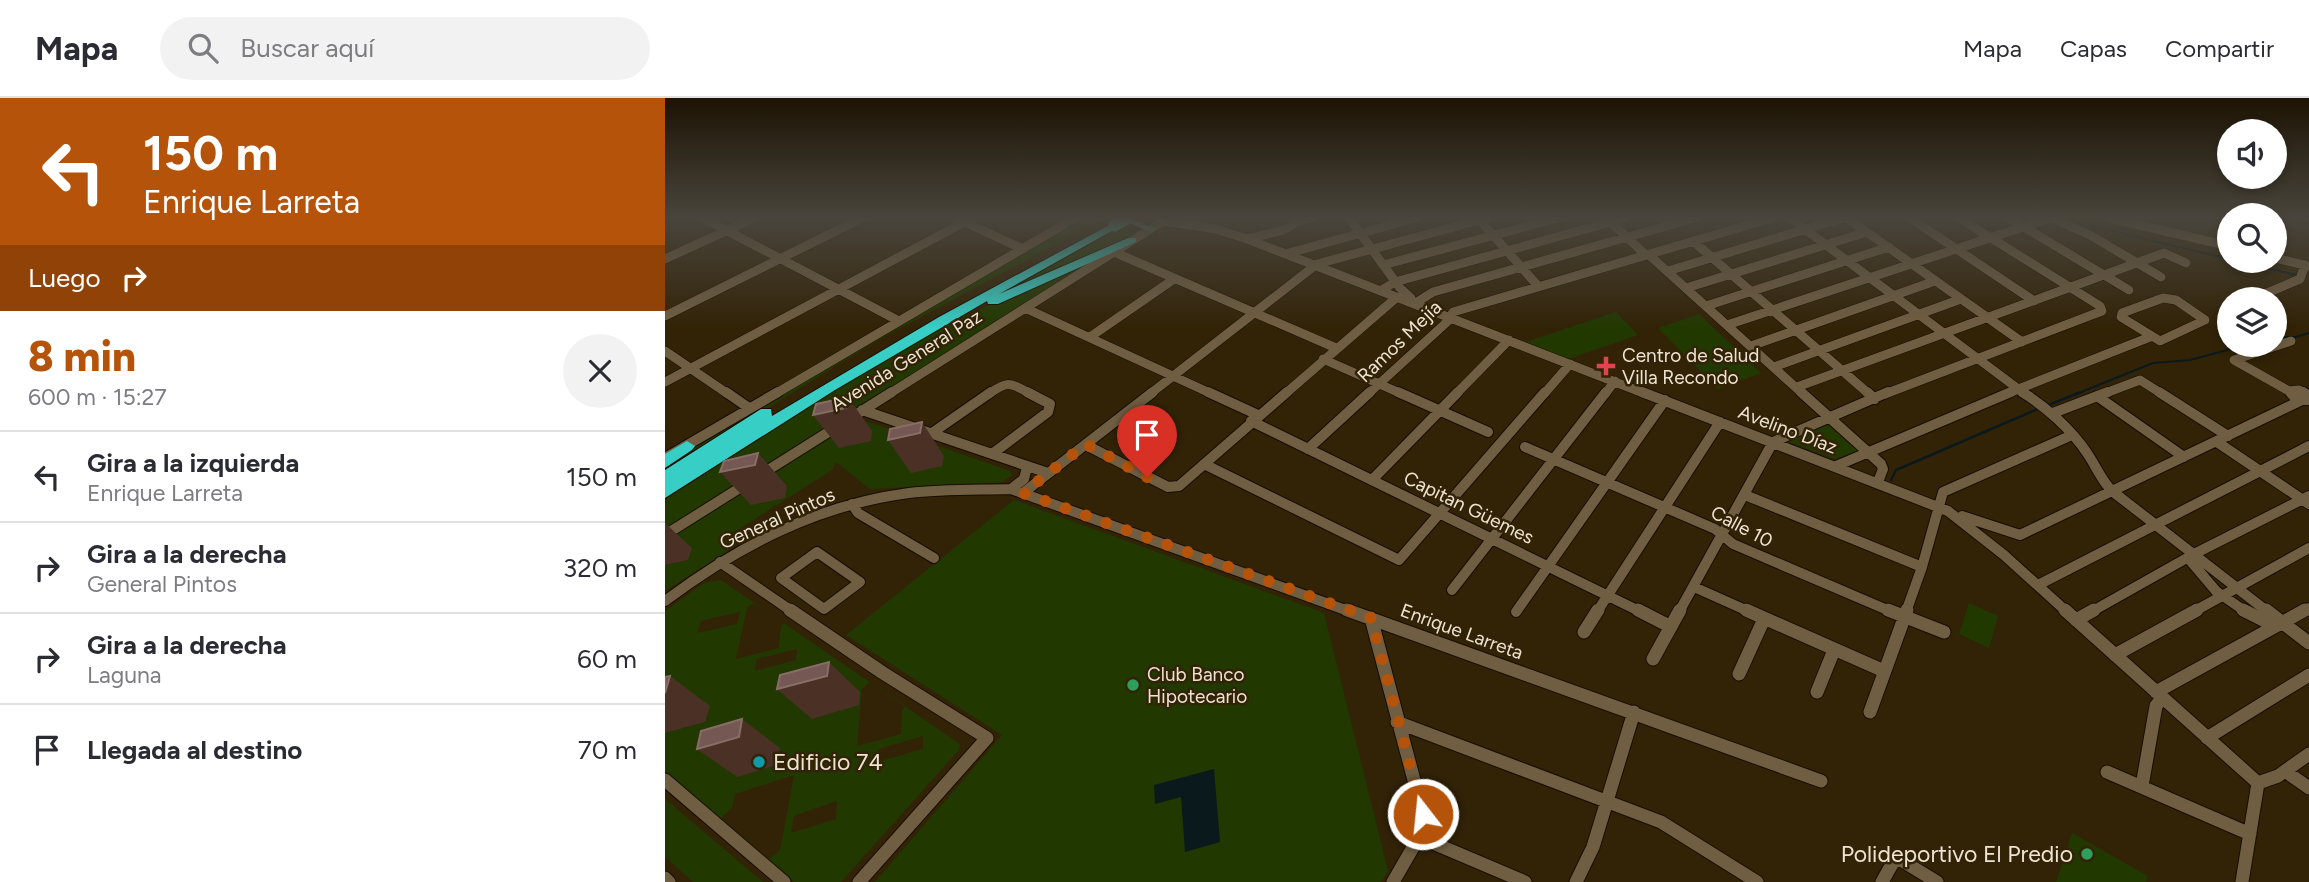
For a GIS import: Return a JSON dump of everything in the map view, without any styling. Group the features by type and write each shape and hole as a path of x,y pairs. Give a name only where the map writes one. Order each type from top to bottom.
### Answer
{"highway":[{"name":"Avenida General Paz","path":"665,478 828,375 1053,255"},
{"name":"Avenida General Paz","path":"665,492 898,344 1056,255"},
{"path":"898,344 1099,255"},
{"path":"665,460 687,446"}],"street":[{"path":"773,255 899,321"},
{"path":"665,316 786,255"},
{"path":"665,382 900,255"},
{"name":"Avenida General Paz","path":"687,446 1013,255"},
{"name":"Avenida General Paz","path":"665,535 1110,255"},
{"path":"1120,255 1336,348"},
{"name":"Avelino Díaz","path":"1287,255 1416,302 1940,507 2004,555 2258,783"},
{"path":"1017,491 1048,473 1314,265 1351,255"},
{"path":"1378,255 1395,282 1416,302 1433,292 1567,255"},
{"path":"1383,265 1421,255"},
{"path":"1380,291 1395,282 1494,255"},
{"path":"1510,255 1538,286"},
{"path":"1647,255 1867,451 1882,467 1878,482"},
{"name":"Ramos Mejía","path":"1308,449 1380,384 1453,312 1647,255"},
{"path":"1707,255 1871,396"},
{"path":"1668,271 1722,255"},
{"path":"1686,288 1793,255"},
{"path":"1841,255 2018,389 2048,408 2053,418 2087,451 2104,483 2112,491 2191,556 2237,587 2279,625"},
{"path":"1706,306 1867,255"},
{"path":"1900,255 2022,342"},
{"path":"1727,325 1943,255"},
{"path":"1964,255 2034,301"},
{"path":"1653,659 1773,442 1871,396 1875,390 1886,393 2100,312 2100,306 2018,255"},
{"path":"2070,255 2129,290"},
{"path":"2123,255 2161,277"},
{"path":"1797,387 2161,255"},
{"path":"2169,255 2186,263"},
{"path":"2281,287 2300,279 2307,265 2287,261"},
{"path":"1090,337 1174,279"},
{"path":"1751,345 1935,281"},
{"path":"1086,444 1172,488 1179,486 1322,359 1397,297"},
{"path":"1836,466 2150,337 2161,341 2204,321 2204,318 2176,300 2166,298 2122,313 2123,319 2150,337"},
{"path":"1774,367 1961,299"},
{"name":"Capitan Güemes","path":"1025,307 1174,377 1308,449 1550,565 1671,627"},
{"path":"1372,480 1509,340"},
{"path":"2291,341 2234,360 2288,391 2296,389 2307,396"},
{"path":"665,351 749,408"},
{"path":"1322,359 1488,432"},
{"path":"1204,464 1395,560 1403,558 1570,364"},
{"path":"2048,408 2097,396 2134,380 2144,381 2223,439 2260,471 2307,500"},
{"path":"1452,590 1615,381"},
{"path":"932,433 1003,384 1012,384 1050,404 1048,412 992,454"},
{"path":"2097,396 2185,457"},
{"path":"2004,555 2007,546 2020,536 2307,396"},
{"path":"1516,612 1665,400"},
{"path":"862,410 1048,473"},
{"path":"1584,632 1720,422"},
{"path":"1870,712 1905,616 1945,490 2072,435"},
{"path":"2038,585 2309,446"},
{"name":"Calle 10","path":"1525,447 1665,507 1723,535 1733,544 1944,632"},
{"path":"1017,491 1027,467"},
{"name":"General Pintos","path":"665,601 720,562 778,532 852,504 909,493 1017,491"},
{"name":"Enrique Larreta","path":"1017,491 1821,781"},
{"path":"1745,495 1921,567"},
{"path":"2076,620 2191,556 2307,500"},
{"path":"852,504 858,513 934,558"},
{"path":"1955,516 2020,536"},
{"path":"2115,655 2309,548"},
{"path":"817,552 860,582 824,609 802,594 781,578 817,552"},
{"path":"2191,556 2220,597 2279,625 2309,643"},
{"path":"720,562 883,673 987,738 859,882"},
{"path":"1694,587 1884,671"},
{"path":"785,606 802,594"},
{"path":"2142,786 2159,695 2309,608"},
{"path":"1371,618 1423,814 1419,837 1393,882"},
{"path":"1739,674 1764,619"},
{"path":"1817,692 1834,650"},
{"path":"2207,738 2309,675"},
{"path":"1576,882 1593,848 1634,712"},
{"path":"1397,722 1668,826 1757,882"},
{"path":"2242,882 2258,783 2285,771 2309,754"},
{"path":"2285,771 2309,788"},
{"path":"2107,772 2250,834"},
{"path":"665,780 784,882"},
{"path":"1419,837 1525,882"},
{"path":"1882,882 1892,859 1896,857 1937,882"},
{"path":"665,878 669,882"}],"green space":[{"path":"1018,255 1037,255 875,342 665,471 665,464"},
{"path":"1070,255 1096,255 1072,266 982,303"},
{"path":"1097,258 665,531 665,500 824,396 917,340 969,314"},
{"path":"1616,312 1638,335 1568,359 1523,343"},
{"path":"1699,314 1761,373 1718,389 1658,328"},
{"path":"863,420 1010,471 1012,475 1002,482 871,489 805,513 870,489 836,462 832,470 725,538 736,545 740,543 665,591 665,565 688,560 665,541 855,421"},
{"path":"1829,425 1858,451 1835,459 1787,441"},
{"name":"Club Banco Hipotecario","path":"1014,500 1324,613 1388,871 1381,882 875,882 1002,735 846,635"},
{"path":"721,580 778,619 753,603 747,608 736,659 779,648 781,626 784,623 870,682 862,689 857,746 901,734 902,710 905,707 960,744 959,750 841,882 794,882 665,771 665,733 705,722 665,689 665,611 704,583","holes":["740,612 737,624 697,633 701,621","797,649 796,660 755,671 757,659","923,736 923,749 877,762 879,749","794,775 780,850 769,859 721,818 732,808 735,794","837,801 836,819 791,833 794,816"]},
{"path":"1969,603 1998,616 1989,648 1959,634"},
{"path":"665,799 763,882 693,882 665,857"},
{"name":"Polideportivo El Predio","path":"2072,833 2148,876 2146,882 2056,882"}],"shaded area":[{"path":"1214,769 1220,842 1185,852 1181,797 1155,804 1154,785"}],"building":[{"path":"848,397 846,408 813,415 816,404"},
{"path":"922,422 920,433 888,440 890,429"},
{"path":"758,453 755,465 720,472 724,461"},
{"path":"829,662 827,676 777,689 780,675"},
{"path":"670,676 665,693 665,677"},
{"path":"742,719 739,737 697,749 701,731"}],"waterway":[{"path":"2211,255 2217,256"},
{"path":"2287,273 2296,275"},
{"path":"2287,337 2309,333"},
{"path":"2076,394 2153,363 2190,360 2217,353"},
{"path":"2076,394 2081,392"},
{"path":"2046,406 2076,394"},
{"path":"1891,480 1896,470 2040,408"}],"place":[{"name":"Centro de Salud Villa Recondo","path":"1606,366"},
{"name":"Club Banco Hipotecario","path":"1133,685"},
{"name":"Edificio 74","path":"759,762"},
{"name":"Polideportivo El Predio","path":"2087,854"}],"route":[{"path":"1147,477 1086,444 1023,493 1371,618 1423,814"}]}
